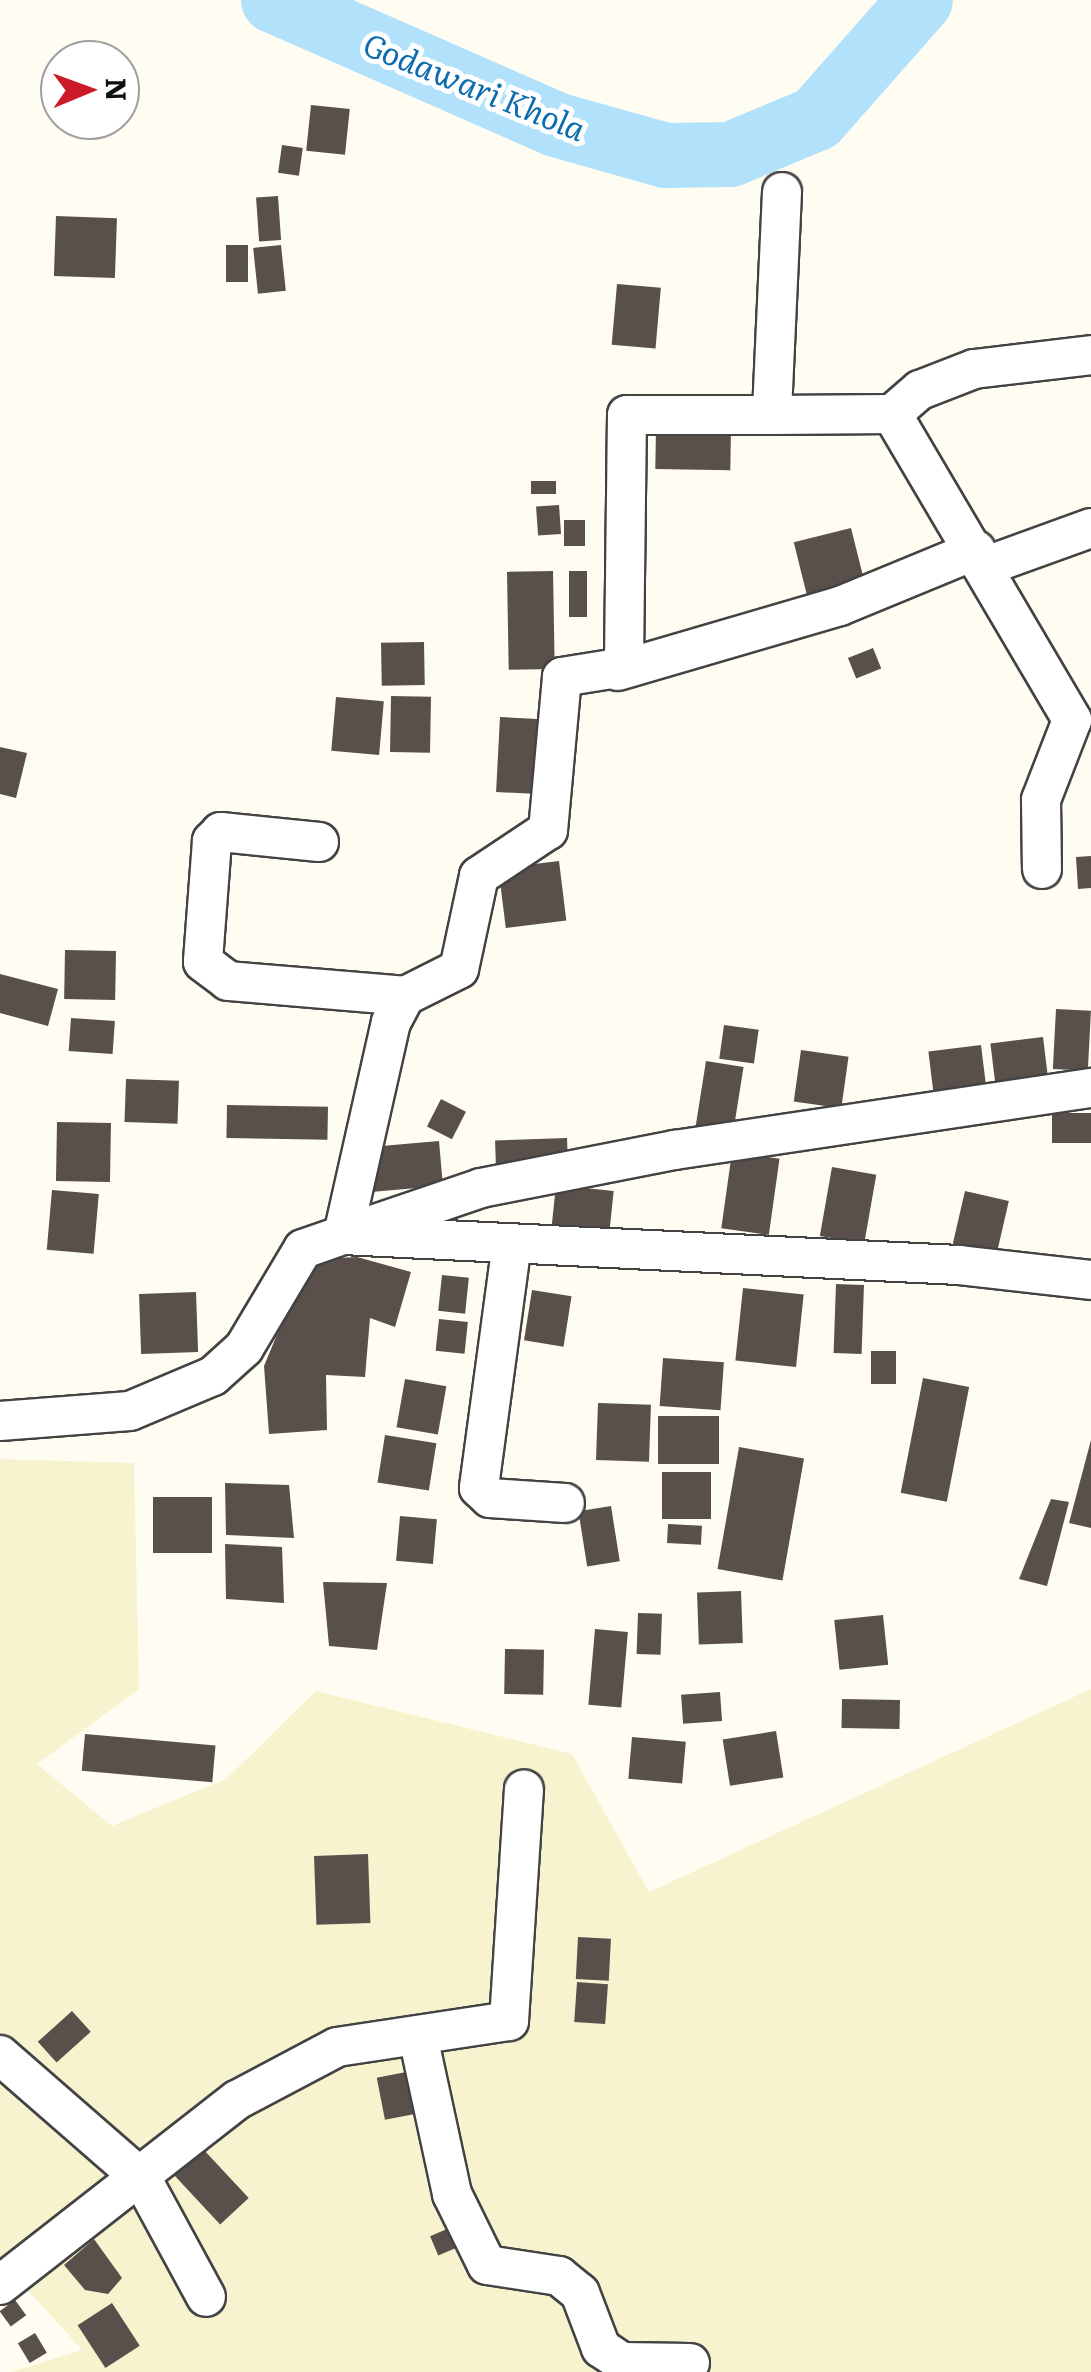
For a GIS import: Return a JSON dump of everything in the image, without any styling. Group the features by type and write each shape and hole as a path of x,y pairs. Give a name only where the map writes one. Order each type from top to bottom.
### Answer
{"street":[{"path":"772,415 782,192"},
{"path":"618,671 626,659 627,415 892,414 920,390 974,369 1091,355"},
{"path":"892,414 1082,720 1041,800 1042,869"},
{"path":"320,842 221,832 212,841 203,962 228,981 405,996 458,969 479,876 548,830 562,677 618,671 840,606 981,558 1091,528"},
{"path":"343,1235 387,1033 405,996"},
{"path":"0,1421 130,1411 213,1376 244,1348 304,1249 481,1188 656,1154 1091,1088"},
{"path":"343,1235 1091,1280"},
{"path":"512,1243 480,1488 490,1498 565,1503"},
{"path":"0,2285 142,2179 238,2100 338,2047 420,2041 510,2020 524,1789"},
{"path":"420,2041 452,2194 486,2265 559,2276 580,2293 601,2348 622,2362 690,2364"},
{"path":"0,2055 142,2179 206,2297"}],"shaded area":[{"path":"0,1459 134,1463 139,1689 37,1764 112,1826 226,1779 316,1691 572,1754 649,1892 1091,1689 1091,2372 11,2372 82,2350 0,2259"}],"building":[{"path":"311,105 350,109 345,155 306,151"},
{"path":"282,145 303,148 299,176 278,173"},
{"path":"278,196 281,240 259,241 256,198"},
{"path":"56,216 117,218 115,278 54,276"},
{"path":"226,245 248,245 248,282 226,282"},
{"path":"281,245 286,291 258,294 253,248"},
{"path":"617,284 661,288 656,349 612,345"},
{"path":"656,428 731,429 730,470 655,469"},
{"path":"531,481 556,481 556,494 531,494"},
{"path":"559,505 561,534 538,536 536,507"},
{"path":"564,520 585,520 585,546 564,546"},
{"path":"851,528 864,581 807,596 794,542"},
{"path":"553,571 555,669 509,670 507,572"},
{"path":"569,571 587,571 587,617 569,617"},
{"path":"424,642 425,685 382,686 381,643"},
{"path":"873,648 881,668 856,679 848,658"},
{"path":"391,696 431,697 430,753 390,752"},
{"path":"336,697 384,701 379,755 331,751"},
{"path":"500,717 552,720 548,795 496,792"},
{"path":"0,747 27,753 16,798 0,794"},
{"path":"1091,856 1091,888 1078,889 1076,857"},
{"path":"559,861 566,921 506,928 498,868"},
{"path":"65,950 116,951 115,1000 64,999"},
{"path":"0,974 58,989 48,1026 0,1013"},
{"path":"1056,1009 1091,1011 1088,1071 1053,1069"},
{"path":"71,1018 115,1021 113,1054 69,1051"},
{"path":"724,1025 759,1030 754,1064 719,1059"},
{"path":"1043,1037 1048,1078 995,1084 990,1043"},
{"path":"981,1045 986,1086 933,1092 928,1051"},
{"path":"801,1050 849,1057 841,1108 794,1101"},
{"path":"706,1061 744,1067 732,1140 694,1134"},
{"path":"126,1079 179,1081 177,1124 124,1122"},
{"path":"441,1099 466,1112 452,1139 427,1127"},
{"path":"227,1105 328,1107 327,1140 226,1138"},
{"path":"1052,1113 1091,1113 1091,1143 1052,1143"},
{"path":"57,1122 111,1123 110,1182 56,1181"},
{"path":"567,1138 568,1169 496,1171 495,1141"},
{"path":"439,1141 443,1186 368,1192 364,1148"},
{"path":"732,1152 780,1159 769,1235 721,1228"},
{"path":"832,1167 876,1175 864,1244 820,1236"},
{"path":"556,1185 614,1191 608,1241 551,1235"},
{"path":"52,1190 99,1194 94,1254 47,1250"},
{"path":"965,1191 1009,1201 997,1254 953,1244"},
{"path":"357,1257 411,1272 395,1327 370,1318 365,1377 326,1375 327,1430 269,1434 264,1366 299,1281 320,1259"},
{"path":"442,1275 469,1278 465,1314 438,1311"},
{"path":"836,1284 864,1285 862,1354 834,1353"},
{"path":"743,1288 804,1294 796,1367 735,1361"},
{"path":"532,1290 572,1296 564,1347 524,1340"},
{"path":"196,1292 198,1352 141,1354 139,1294"},
{"path":"439,1319 468,1322 464,1354 436,1351"},
{"path":"871,1351 896,1351 896,1384 871,1384"},
{"path":"663,1358 724,1362 721,1410 660,1406"},
{"path":"923,1378 969,1387 947,1502 901,1493"},
{"path":"405,1379 446,1386 438,1435 396,1427"},
{"path":"598,1403 651,1405 649,1462 596,1460"},
{"path":"658,1416 719,1416 719,1464 658,1464"},
{"path":"385,1435 436,1443 429,1491 377,1482"},
{"path":"1091,1440 1091,1528 1069,1523"},
{"path":"739,1447 804,1458 782,1581 717,1569"},
{"path":"662,1472 711,1472 711,1519 662,1519"},
{"path":"225,1483 289,1485 294,1538 226,1535"},
{"path":"153,1497 212,1497 212,1553 153,1553"},
{"path":"1051,1499 1069,1502 1047,1586 1019,1579"},
{"path":"611,1506 620,1561 587,1566 578,1511"},
{"path":"400,1516 437,1519 433,1564 396,1561"},
{"path":"668,1524 702,1526 701,1545 667,1543"},
{"path":"225,1544 282,1547 284,1603 226,1599"},
{"path":"323,1582 387,1583 377,1650 329,1646"},
{"path":"741,1591 743,1643 699,1645 697,1593"},
{"path":"638,1613 662,1614 661,1655 637,1654"},
{"path":"883,1615 888,1665 839,1670 834,1620"},
{"path":"595,1629 628,1632 621,1708 588,1705"},
{"path":"505,1649 544,1650 543,1695 504,1694"},
{"path":"720,1692 722,1721 683,1724 681,1695"},
{"path":"842,1699 900,1700 899,1729 841,1728"},
{"path":"776,1731 783,1777 730,1786 723,1739"},
{"path":"85,1734 216,1745 212,1782 82,1771"},
{"path":"632,1737 686,1742 682,1784 628,1779"},
{"path":"368,1854 370,1923 316,1925 314,1856"},
{"path":"578,1937 611,1939 609,1981 576,1979"},
{"path":"577,1982 608,1984 605,2024 574,2022"},
{"path":"72,2011 91,2032 57,2063 38,2042"},
{"path":"416,2070 424,2112 385,2120 377,2078"},
{"path":"203,2149 249,2198 220,2225 174,2176"},
{"path":"454,2226 462,2245 438,2255 430,2236"},
{"path":"94,2239 122,2278 108,2294 85,2290 64,2265"},
{"path":"15,2300 26,2315 11,2327 0,2311"},
{"path":"112,2303 140,2346 105,2368 78,2325"},
{"path":"35,2333 47,2353 30,2363 18,2343"}],"waterway":[{"name":"Godawari Khola","path":"273,0 555,124 665,155 730,154 816,118 920,0"}]}
